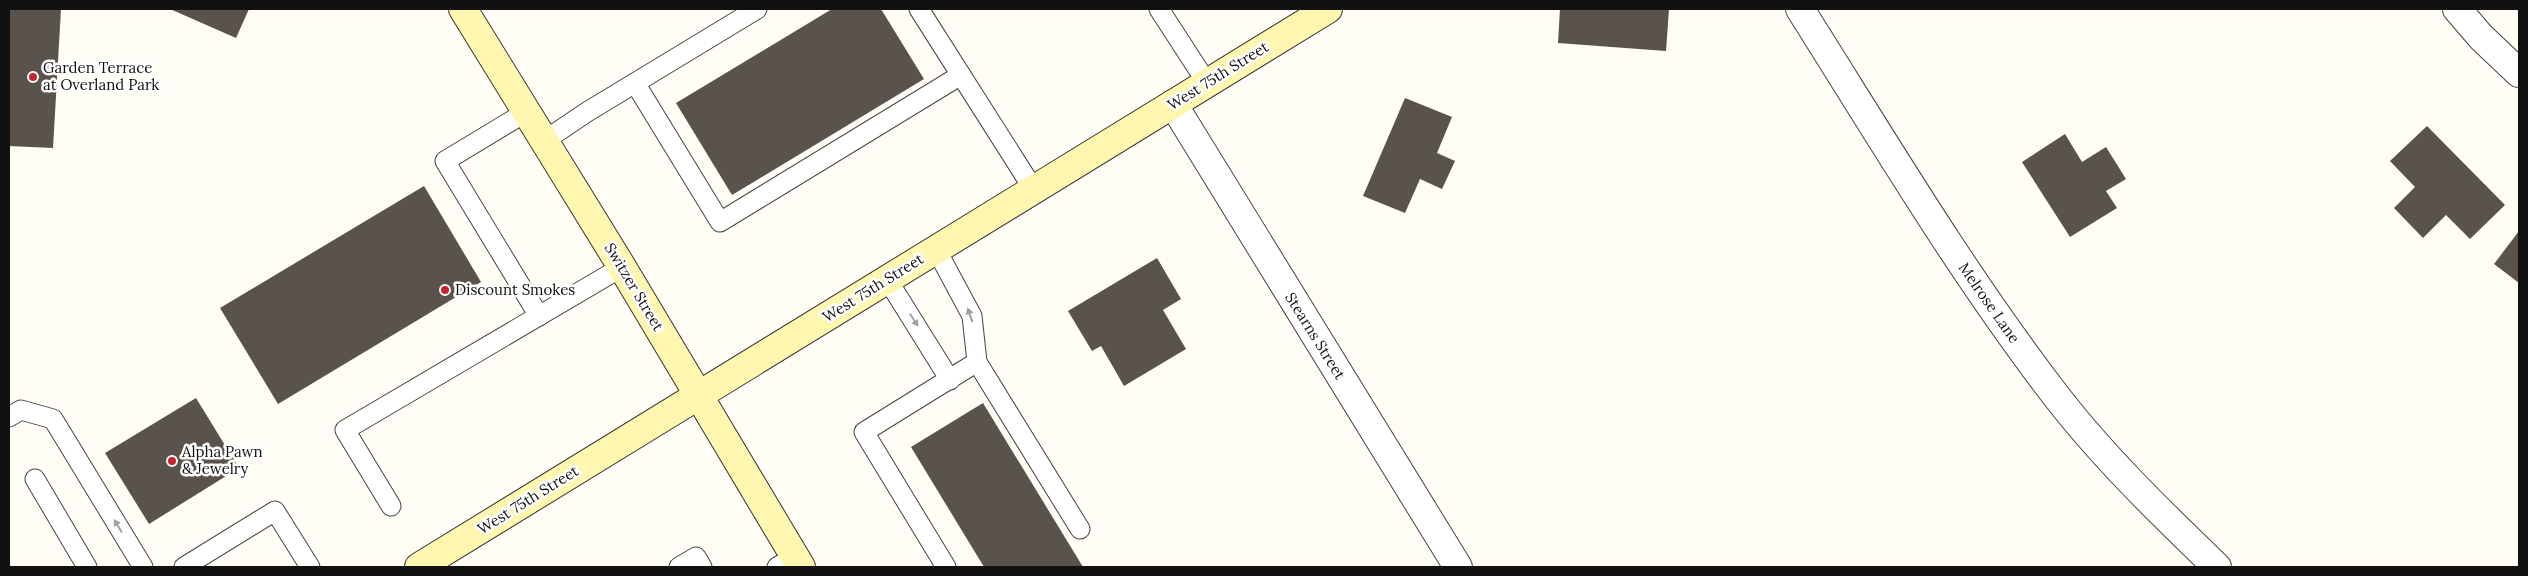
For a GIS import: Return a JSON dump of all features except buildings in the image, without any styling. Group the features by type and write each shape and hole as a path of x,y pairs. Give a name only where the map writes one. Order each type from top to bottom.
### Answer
{"main road":[{"name":"Switzer Street","path":"463,9 699,396 791,564"},
{"name":"West 75th Street","path":"419,567 1324,10"}],"street":[{"name":"Melrose Lane","path":"1800,9 1974,285 2051,389 2140,492 2217,567"},
{"path":"2456,9 2481,37 2519,73"},
{"name":"Stearns Street","path":"1173,104 1458,567"}],"lane":[{"path":"544,141 757,9"},
{"path":"919,9 1034,190"},
{"path":"1159,9 1208,82"},
{"path":"635,83 720,222 961,75"},
{"path":"526,112 445,161 539,316"},
{"path":"936,250 972,316 977,362 1080,529"},
{"path":"391,506 345,430 622,267"},
{"path":"888,279 950,380"},
{"path":"946,567 864,432 977,362"},
{"path":"9,417 21,410 53,419 143,567"},
{"path":"35,479 88,567"},
{"path":"184,567 275,511 310,567"},
{"path":"679,567 696,557 702,567"}],"place":[{"name":"Garden Terrace at Overland Park","path":"33,77"},
{"name":"Discount Smokes","path":"445,290"},
{"name":"Alpha Pawn & Jewelry","path":"172,461"}]}
